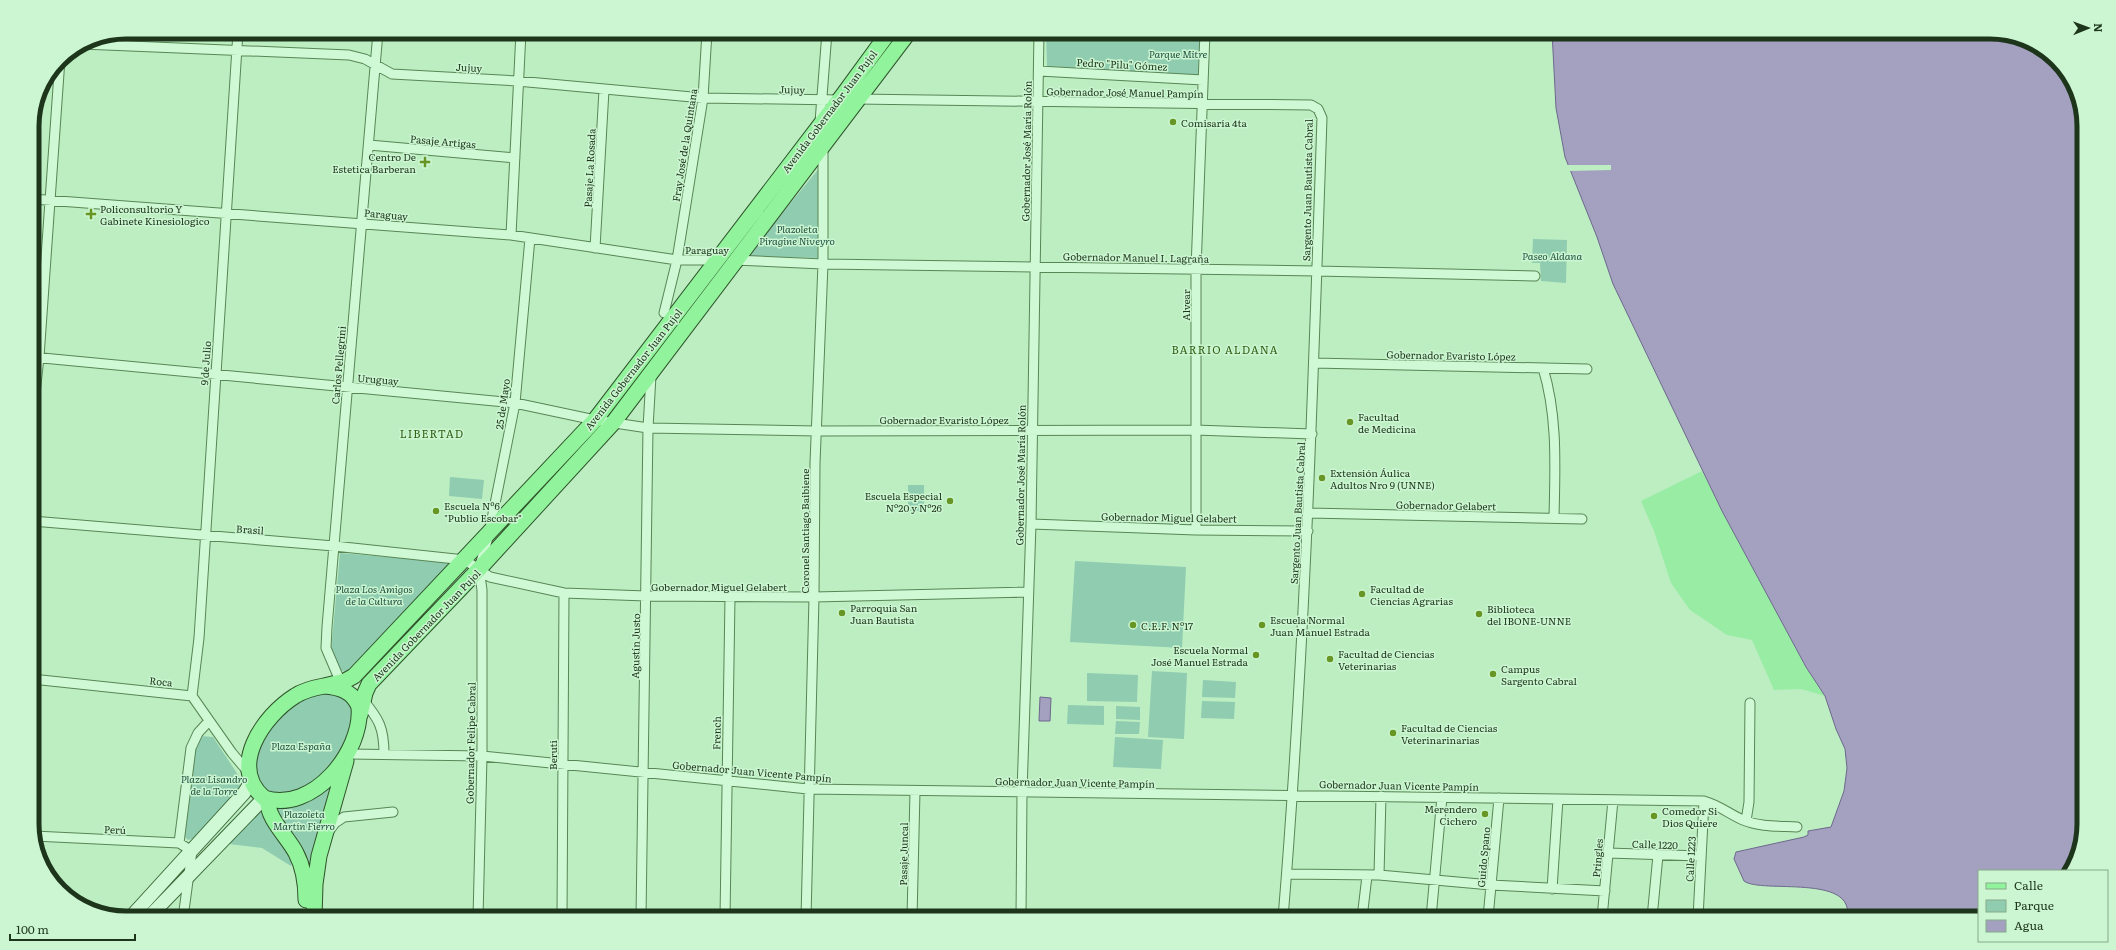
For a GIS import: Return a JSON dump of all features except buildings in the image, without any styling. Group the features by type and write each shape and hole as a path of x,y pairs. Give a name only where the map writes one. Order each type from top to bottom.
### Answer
{"main road":[{"name":"Avenida Gobernador Juan Pujol","path":"884,39 820,125 728,260 719,283 613,423 479,569 369,684 352,691 354,676 596,420 728,260 824,144 903,39"},
{"path":"136,911 244,793 250,777 251,753 263,726 272,715 296,695 310,689 324,686 352,691 357,701 360,715 358,727 324,836 316,877 314,911"},
{"path":"155,911 189,874 266,799 298,797 310,791 335,772 348,756"},
{"path":"250,777 255,789 266,799 270,811 296,852 304,872 306,886 305,911"}],"street":[{"name":"9 de Julio","path":"192,696 199,638 238,39"},
{"name":"Carlos Pellegrini","path":"378,39 326,648 338,676 376,716 381,726 384,754"},
{"path":"511,235 517,81 520,39"},
{"name":"Fray José de la Quintana","path":"664,313 677,260 703,98 707,39"},
{"name":"Coronel Santiago Baibiene","path":"806,911 814,597 816,431 823,264 824,144 820,125 827,39"},
{"name":"Gobernador José María Rolón","path":"1021,911 1022,792 1030,524 1039,39"},
{"name":"Alvear","path":"1196,530 1196,269 1205,39"},
{"name":"Jujuy","path":"97,45 349,55 376,64 392,74 517,81 703,98 823,100 858,99"},
{"path":"39,323 59,71"},
{"name":"Pedro \"Pilu\" Gómez","path":"1039,71 1203,80"},
{"name":"Pasaje La Rosada","path":"595,248 604,90"},
{"name":"Gobernador José Manuel Pampín","path":"858,99 1310,105 1318,109"},
{"name":"Sargento Juan Bautista Cabral","path":"1283,911 1293,794 1309,513 1322,118 1318,109"},
{"name":"Pasaje Artigas","path":"369,145 515,158"},
{"name":"Paraguay","path":"39,199 511,235 677,260 728,260"},
{"name":"25 de Mayo","path":"479,569 489,534 515,403 530,238"},
{"name":"Gobernador Manuel I. Lagraña","path":"728,260 823,264 1317,271 1535,276"},
{"name":"Uruguay","path":"39,357 515,403 596,420 648,428"},
{"name":"Gobernador Evaristo López","path":"1314,363 1587,369"},
{"path":"1543,368 1550,392 1555,443 1554,518"},
{"name":"Agustín Justo","path":"641,911 648,428 651,374"},
{"name":"Gobernador Evaristo López","path":"648,428 816,431 1195,430 1312,434"},
{"name":"Gobernador Gelabert","path":"1309,513 1582,519"},
{"name":"Brasil","path":"39,522 334,546 465,560"},
{"name":"Gobernador Miguel Gelabert","path":"1030,524 1196,530 1308,531"},
{"name":"Gobernador Miguel Gelabert","path":"465,560 490,577 564,593 646,596 814,597 1027,592"},
{"name":"Gobernador Felipe Cabral","path":"478,911 482,756 482,590 479,569"},
{"name":"Beruti","path":"562,911 564,593"},
{"name":"French","path":"726,911 726,781 730,597"},
{"name":"Roca","path":"39,680 192,696"},
{"path":"192,696 250,777"},
{"path":"1746,821 1749,802 1750,703"},
{"path":"178,843 191,748 198,733 209,721"},
{"name":"Gobernador Juan Vicente Pampín","path":"348,756 384,754 482,756 808,789 1293,794 1704,801 1717,805 1746,821 1755,824 1796,827"},
{"name":"Pasaje Juncal","path":"912,911 915,791"},
{"path":"1379,875 1381,796"},
{"path":"1431,911 1442,797"},
{"name":"Guido Spano","path":"1489,911 1499,798"},
{"path":"1552,889 1558,799"},
{"name":"Pringles","path":"1603,911 1613,800"},
{"name":"Calle 1223","path":"1698,911 1704,801"},
{"path":"324,836 344,817 393,812"},
{"name":"Perú","path":"40,836 178,843 192,851"},
{"path":"184,911 192,851"},
{"name":"Calle 1220","path":"1608,853 1701,856"},
{"path":"1653,911 1658,855"},
{"path":"1286,874 1379,875 1434,881 1605,891"},
{"path":"1363,911 1367,876"}],"green space":[{"name":"Parque Mitre","path":"1046,39 1200,39 1198,76 1047,66"},
{"name":"Plazoleta Piragine Niveyro","path":"821,166 820,258 747,256"},
{"name":"Paseo Aldana","path":"1533,239 1567,240 1566,283 1541,281 1540,263 1532,263"},
{"path":"450,477 484,480 482,499 449,496"},
{"path":"908,485 924,485 924,511 908,511"},
{"name":"Plaza Los Amigos de la Cultura","path":"340,553 456,563 355,670 346,673 338,668 331,651"},
{"path":"1075,561 1186,567 1182,648 1070,642"},
{"path":"1152,671 1187,673 1184,739 1148,737"},
{"path":"1087,673 1138,675 1137,702 1087,701"},
{"path":"1203,680 1236,682 1235,698 1202,697"},
{"name":"Plaza España","path":"318,691 346,697 354,710 351,738 318,781 289,794 264,791 253,770 253,759 278,714"},
{"path":"1202,701 1235,702 1234,719 1201,718"},
{"path":"1068,705 1104,706 1104,725 1067,724"},
{"path":"1116,706 1140,707 1140,720 1116,719"},
{"path":"1116,721 1140,722 1139,734 1115,734"},
{"name":"Plaza Lisandro de la Torre","path":"201,736 213,737 244,784 196,838 188,840 184,836 193,746"},
{"path":"1115,737 1163,740 1161,769 1113,767"},
{"name":"Plazoleta Martín Fierro","path":"330,785 333,786 312,871 275,809 277,805"},
{"path":"259,812 263,813 293,860 291,866 262,848 229,844 228,842"}],"sand":[{"path":"1702,471 1806,667 1825,696 1801,689 1774,690 1752,640 1727,635 1690,610 1671,583 1654,531 1641,501"}],"water":[{"path":"1552,39 1996,39 2012,42 2033,51 2043,57 2062,78 2072,98 2077,120 2077,830 2072,852 2063,870 1978,870 1978,911 1846,911 1846,904 1837,895 1823,890 1769,886 1744,881 1734,859 1736,852 1804,837 1808,835 1808,831 1831,827 1844,791 1847,768 1845,749 1836,729 1825,696 1806,667 1722,511 1613,284 1597,237 1565,157 1556,108"},
{"path":"1040,697 1051,698 1050,721 1039,721"}],"pier":[{"path":"1566,165 1611,165 1611,170 1569,171"}],"place":[{"name":"Comisaría 4ta","path":"1173,122"},
{"name":"Centro De Estetica Barberan","path":"425,162"},
{"name":"Policonsultorio Y Gabinete Kinesiologico","path":"91,214"},
{"name":"Facultad de Medicina","path":"1350,422"},
{"name":"Extensión Áulica Adultos Nro 9 (UNNE)","path":"1322,478"},
{"name":"Escuela Especial Nº20 y Nº26","path":"950,501"},
{"name":"Escuela Nº6 \"Publio Escobar\"","path":"436,511"},
{"name":"Facultad de Ciencias Agrarias","path":"1362,594"},
{"name":"Parroquia San Juan Bautista","path":"842,613"},
{"name":"Biblioteca del IBONE-UNNE","path":"1479,614"},
{"name":"C.E.F. Nº17","path":"1133,625"},
{"name":"Escuela Normal Juan Manuel Estrada","path":"1262,625"},
{"name":"Escuela Normal José Manuel Estrada","path":"1256,655"},
{"name":"Facultad de Ciencias Veterinarias","path":"1330,659"},
{"name":"Campus Sargento Cabral","path":"1493,674"},
{"name":"Facultad de Ciencias Veterinarinarias","path":"1393,733"},
{"name":"Merendero Cichero","path":"1485,814"},
{"name":"Comedor Si Dios Quiere","path":"1654,816"}],"district":[{"name":"BARRIO ALDANA","path":"1225,349"},
{"name":"LIBERTAD","path":"432,433"}]}
